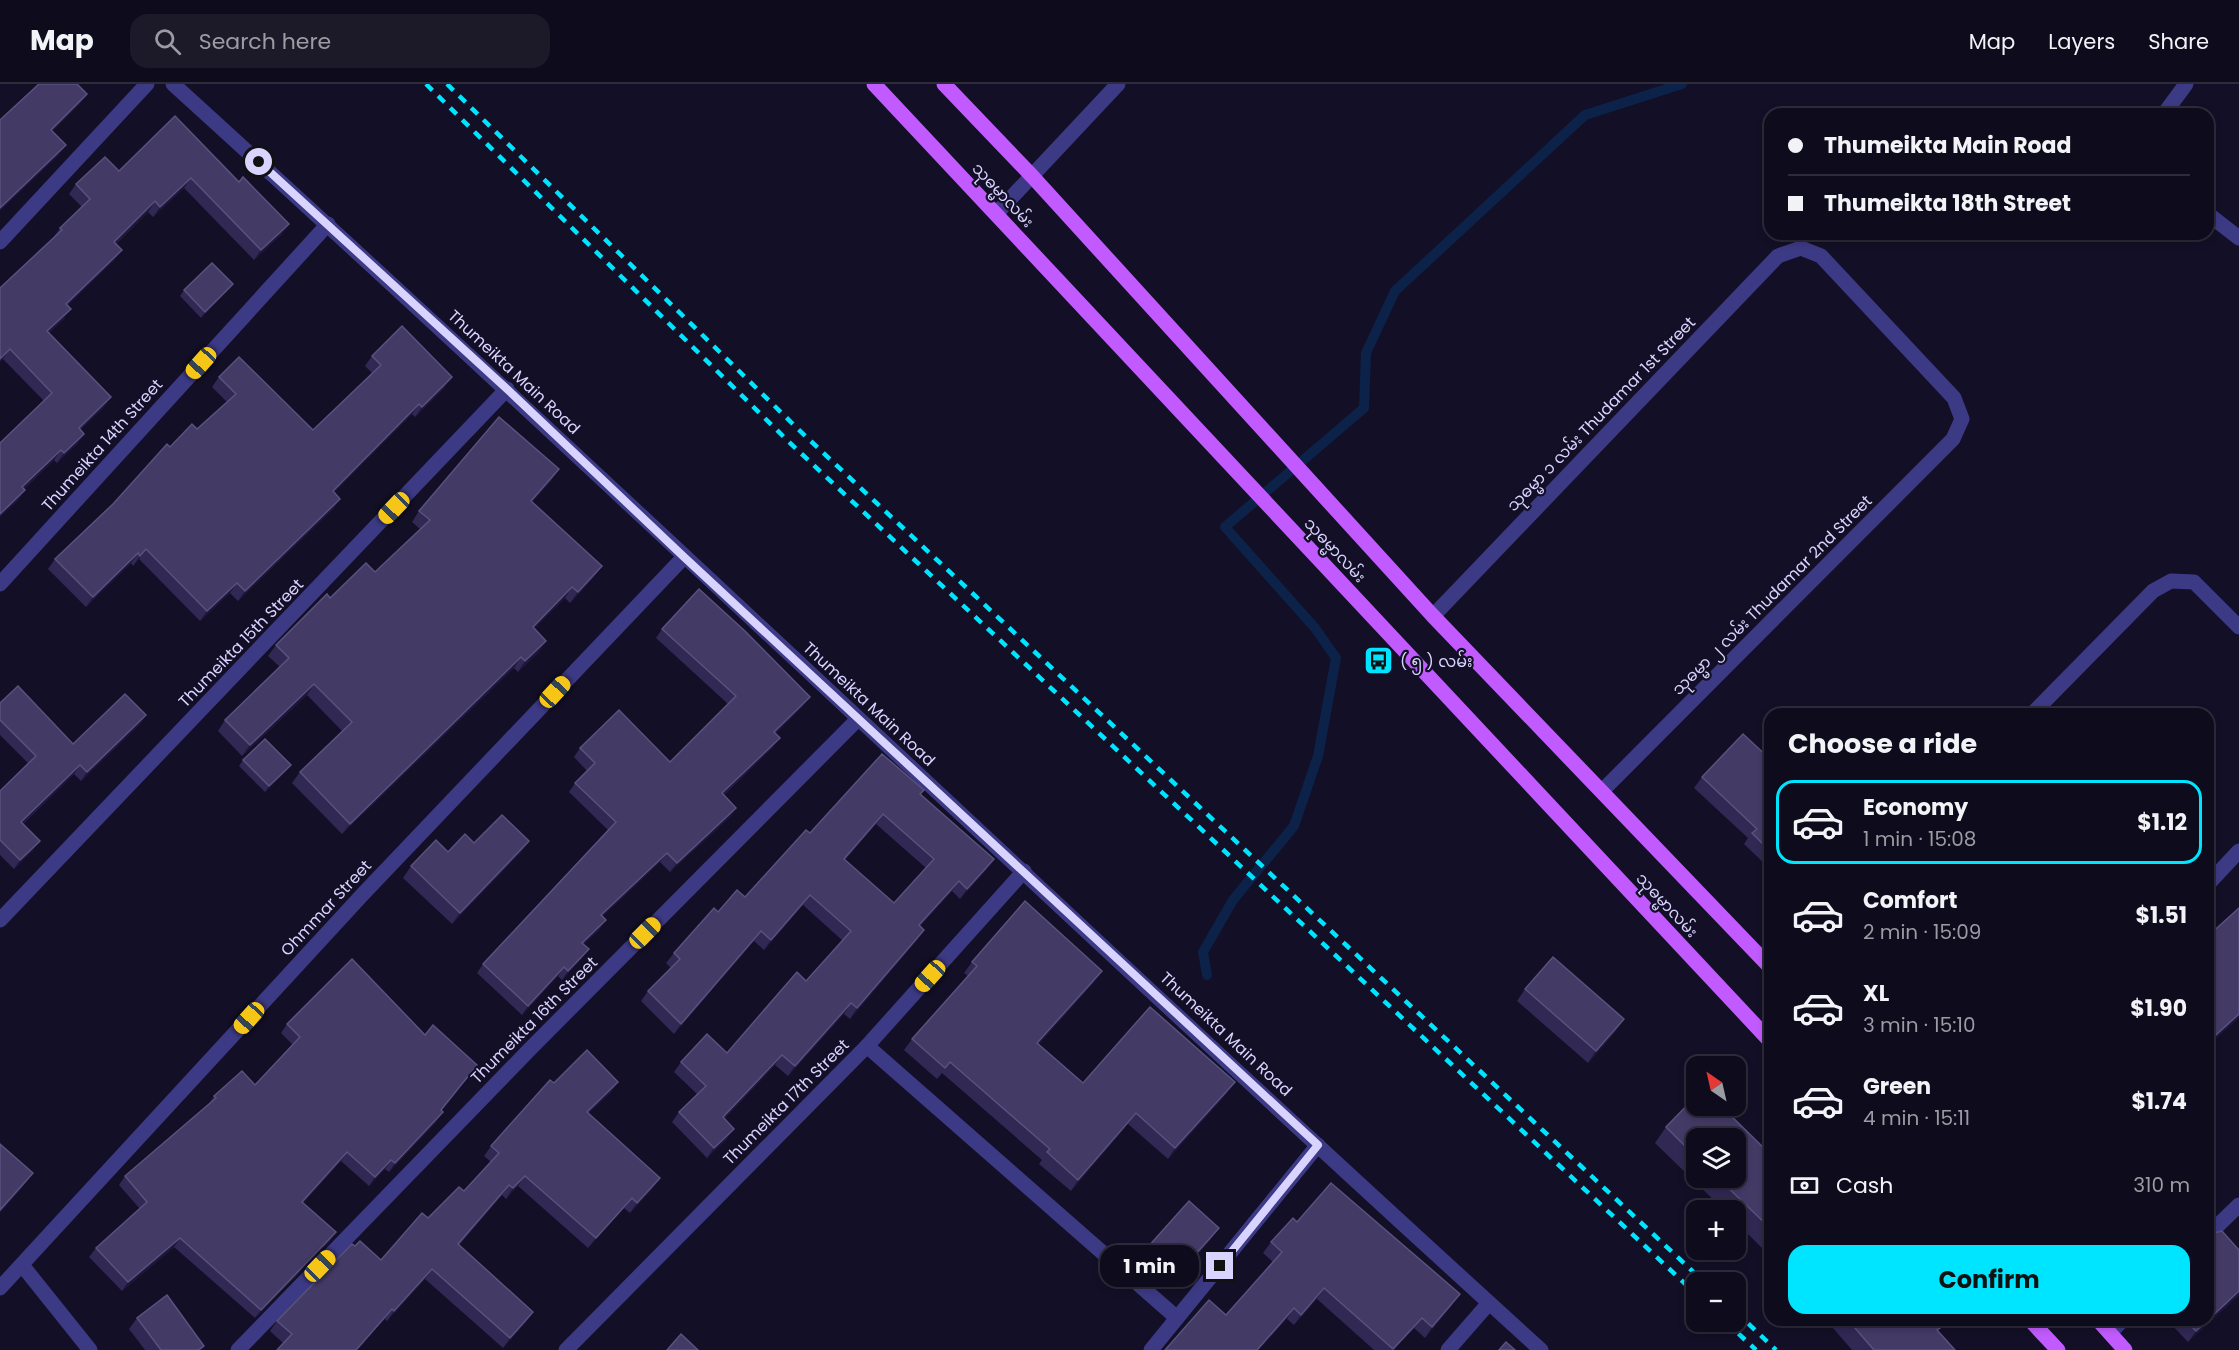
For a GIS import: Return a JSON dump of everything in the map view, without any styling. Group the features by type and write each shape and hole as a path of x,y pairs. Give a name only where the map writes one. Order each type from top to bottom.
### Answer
{"main road":[{"name":"သုဓမ္မာလမ်း","path":"874,84 1764,1035"},
{"name":"သုဓမ္မာလမ်း","path":"944,84 1032,176 1433,616 1764,962"},
{"path":"2036,1326 2058,1350"},
{"path":"2104,1326 2125,1350"}],"street":[{"path":"0,242 147,84"},
{"name":"Thumeikta Main Road","path":"173,84 507,389 858,719 1541,1350"},
{"path":"996,214 1118,84"},
{"path":"2168,108 2186,84"},
{"path":"2214,219 2239,238"},
{"name":"Thumeikta 14th Street","path":"0,584 328,224"},
{"name":"သုဓမ္မာ ၁ လမ်း Thudamar 1st Street","path":"1433,616 1778,256 1801,248 1821,256 1954,398 1962,419"},
{"name":"Thumeikta 15th Street","path":"0,920 507,389"},
{"name":"သုဓမ္မာ ၂ လမ်း Thudamar 2nd Street","path":"1602,791 1953,439 1962,419"},
{"name":"Ohmmar Street","path":"0,1288 363,894 684,557"},
{"path":"2038,708 2153,591 2170,581 2194,582 2239,627"},
{"name":"Thumeikta 16th Street","path":"238,1350 531,1048 858,719"},
{"path":"2214,878 2239,851"},
{"name":"Thumeikta 17th Street","path":"566,1350 867,1046 1024,871"},
{"path":"867,1046 1177,1318"},
{"path":"1151,1350 1318,1145"},
{"path":"2214,1229 2239,1204"},
{"path":"22,1264 90,1350"},
{"path":"1448,1350 1489,1303"},
{"path":"2110,1333 2117,1326"}],"building":[{"path":"39,84 77,84 87,94 51,130 66,145 0,208 0,120"},
{"path":"175,116 239,182 243,177 289,224 261,250 191,178 160,207 155,201 114,242 122,250 66,304 71,309 47,331 111,397 79,428 84,434 64,453 61,450 22,487 25,490 0,514 0,443 52,393 10,349 0,359 0,288 62,230 60,228 90,199 76,184 105,157 119,171"},
{"path":"212,263 233,284 205,312 184,290"},
{"path":"402,326 452,377 422,407 419,404 333,491 340,499 245,591 237,583 207,611 146,549 140,556 138,553 93,597 55,559 113,504 167,444 170,447 192,424 197,429 236,394 219,377 239,357 313,430 381,365 372,356"},
{"path":"499,417 559,469 531,501 602,566 578,592 572,587 533,627 546,641 525,661 521,657 350,824 300,772 352,722 314,684 250,745 225,720 289,658 276,645 327,594 330,598 366,563 375,572 430,520 419,511"},
{"path":"699,589 746,632 810,697 774,732 780,738 722,793 736,808 677,863 667,853 601,915 606,920 582,943 589,949 568,971 564,967 528,1006 483,964 616,822 575,783 595,763 580,748 619,710 670,762 736,696 662,629"},
{"path":"18,686 73,744 125,694 146,715 87,772 80,765 21,822 40,841 20,860 0,840 0,791 36,756 0,720 0,703"},
{"path":"1743,734 1764,753 1764,845 1752,833 1757,829 1702,777"},
{"path":"265,739 291,765 269,786 243,760"},
{"path":"882,754 924,790 920,794 994,859 967,889 959,881 919,925 924,930 857,1008 851,1003 795,1066 782,1055 723,1117 734,1129 714,1148 679,1112 706,1086 681,1062 707,1034 727,1053 797,972 806,981 851,931 810,895 771,940 761,931 681,1024 648,991 680,959 674,953 714,908 718,912 737,890 745,897 806,830 810,833","holes":["883,814 934,859 894,903 844,859"]},
{"path":"502,815 529,841 460,913 411,866 436,840 448,852 465,834 474,843"},
{"path":"1025,901 1102,971 1037,1043 1083,1083 1150,1007 1235,1082 1175,1148 1136,1113 1078,1180 1047,1152 1050,1149 950,1062 945,1068 912,1039 977,966 972,962"},
{"path":"2239,908 2239,1014 2214,1037 2214,931"},
{"path":"1553,957 1624,1019 1596,1051 1525,989"},
{"path":"352,959 425,1035 433,1025 477,1065 441,1110 443,1112 395,1163 391,1160 375,1177 347,1152 302,1202 336,1232 261,1310 180,1238 128,1282 96,1248 147,1202 125,1176 216,1098 214,1096 242,1071 255,1085 300,1037 287,1024"},
{"path":"587,1050 618,1082 587,1112 660,1178 637,1203 632,1198 596,1238 525,1176 513,1188 509,1185 458,1244 533,1312 510,1338 432,1269 394,1311 392,1309 356,1350 277,1350 292,1334 277,1321 352,1244 355,1246 360,1241 381,1260 422,1213 428,1218 459,1187 464,1191 499,1153 491,1146 550,1080 554,1083"},
{"path":"1686,1106 1686,1116 1731,1116 1743,1128 1686,1128 1686,1147 1666,1127"},
{"path":"1746,1130 1764,1148 1764,1222 1746,1205 1746,1200 1741,1200 1728,1188 1746,1188"},
{"path":"0,1144 33,1173 0,1210"},
{"path":"1331,1183 1460,1294 1432,1327 1422,1318 1393,1349 1324,1288 1301,1315 1294,1308 1257,1350 1165,1350 1209,1300 1226,1315 1282,1252 1271,1242 1293,1218 1297,1222"},
{"path":"1189,1201 1219,1228 1177,1275 1147,1248"},
{"path":"2222,1231 2239,1250 2239,1291 2214,1314 2214,1233"},
{"path":"167,1295 204,1346 198,1350 161,1350 137,1318"},
{"path":"1853,1326 1938,1326 1940,1328 1937,1330 1955,1350 1874,1350"},
{"path":"2191,1326 2201,1326 2196,1331"},
{"path":"681,1334 698,1350 667,1350"},
{"path":"1506,1342 1515,1350 1499,1350"}],"waterway":[{"path":"1207,975 1203,952 1233,900 1294,826 1318,756 1336,658 1315,628 1225,527 1364,408 1366,353 1395,291 1585,115 1682,84"}],"railway":[{"path":"426,84 789,442 1686,1285"},
{"path":"447,84 799,430 1693,1272"},
{"path":"1746,1322 1776,1350"},
{"path":"1737,1332 1756,1350"}],"place":[{"name":"( ၅ ) လမ်း","path":"1379,661"}],"route":[{"path":"259,162 507,389 684,557 1318,1145 1220,1266"}]}
